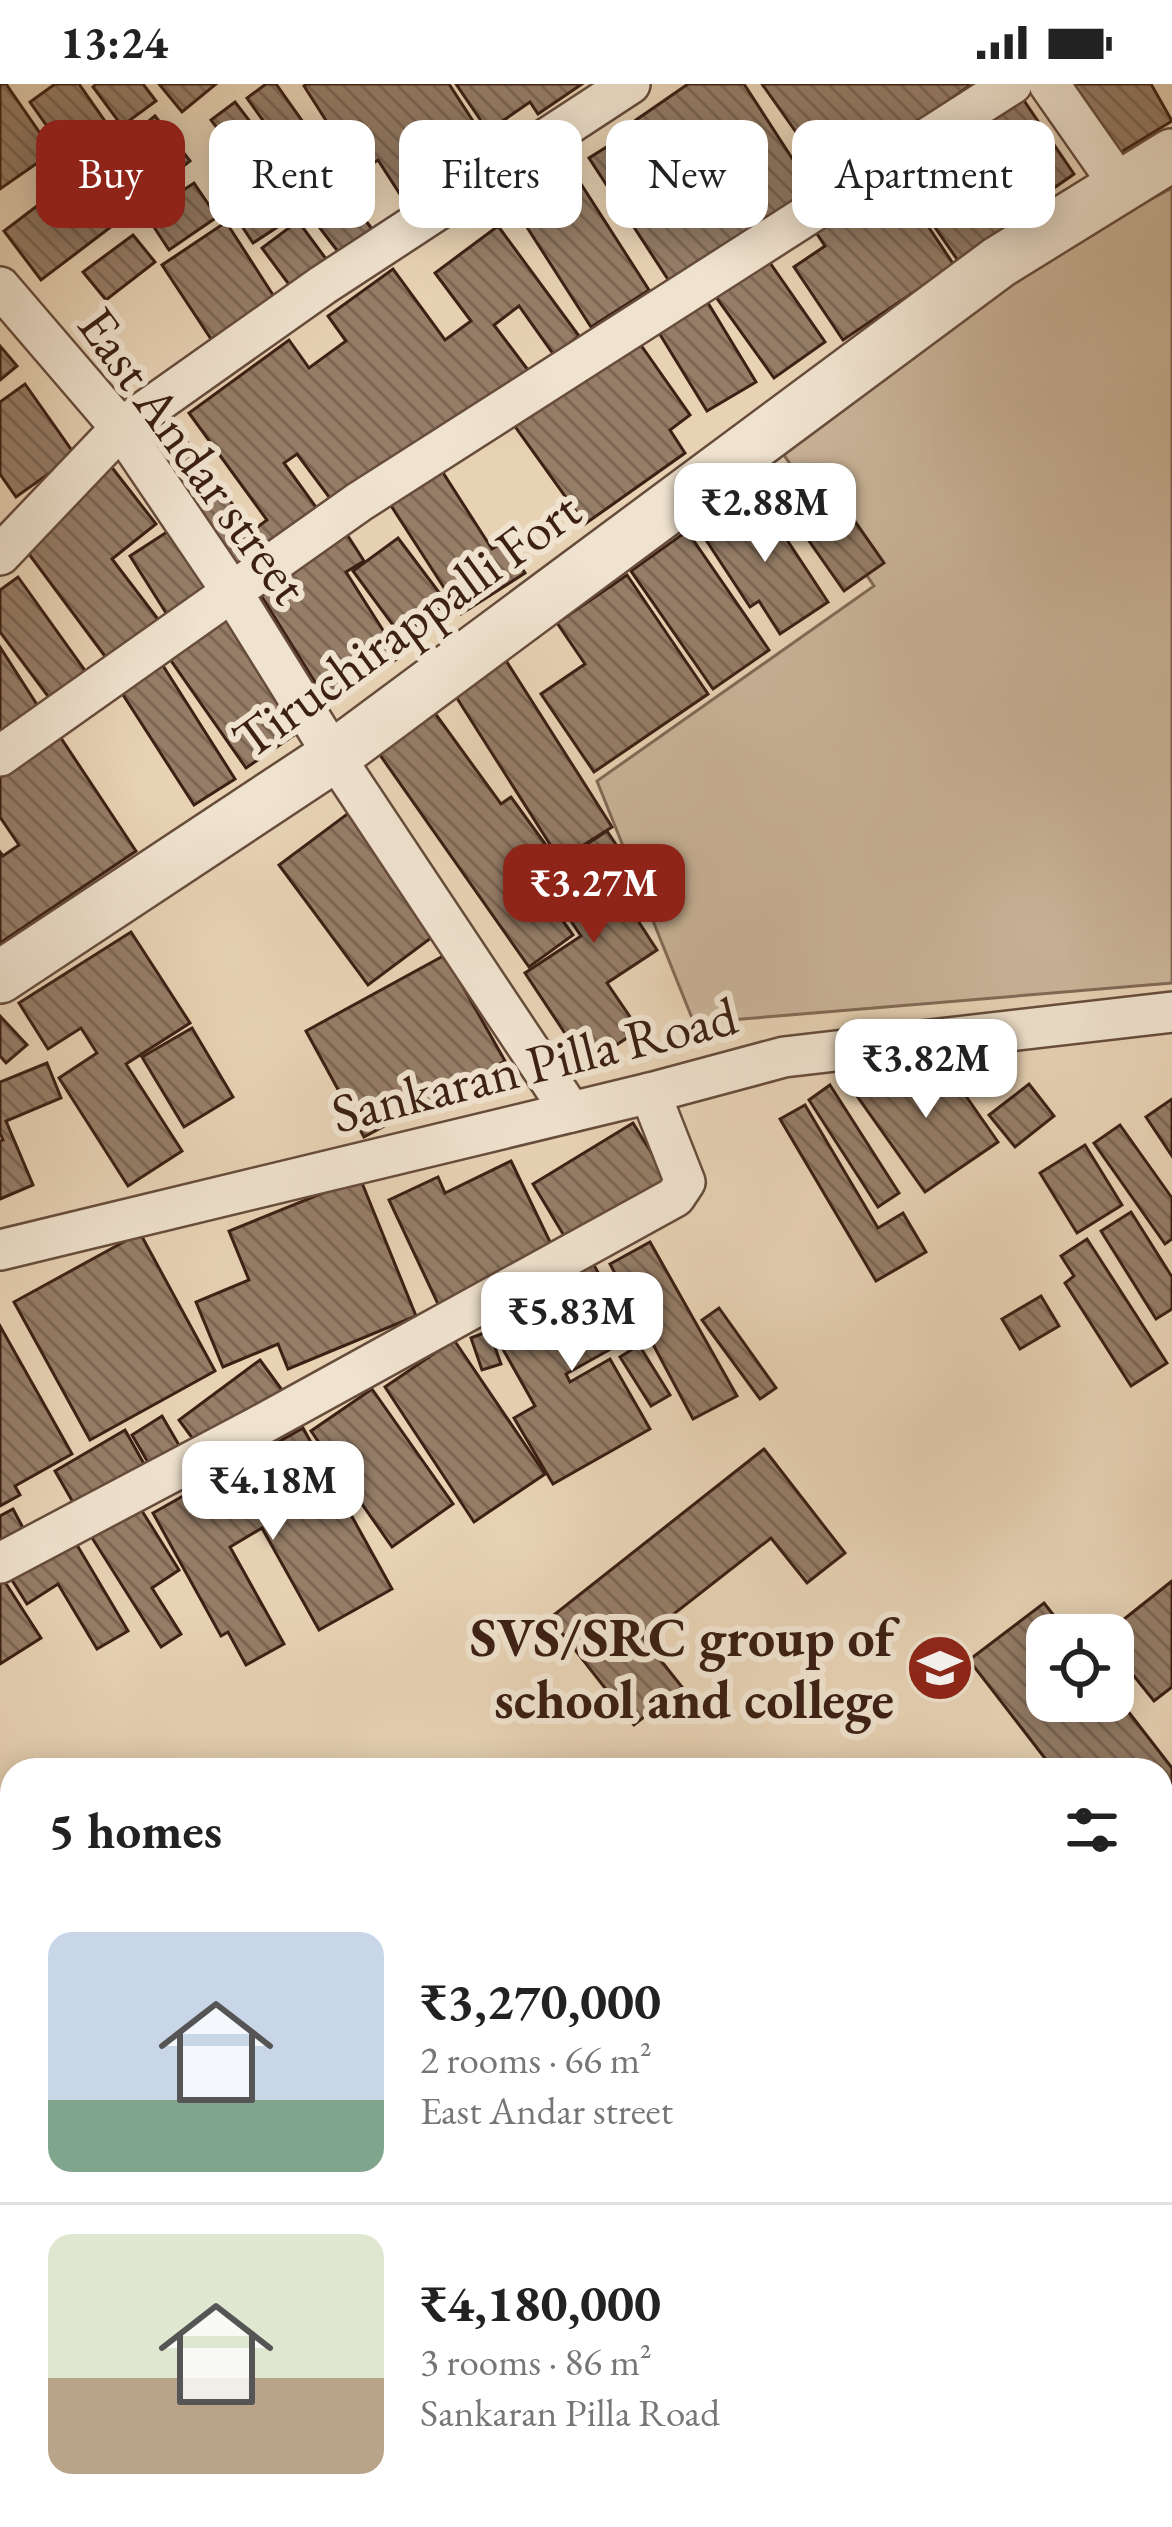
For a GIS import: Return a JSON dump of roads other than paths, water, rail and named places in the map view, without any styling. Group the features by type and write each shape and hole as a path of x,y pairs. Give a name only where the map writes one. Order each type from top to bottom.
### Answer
{"street":[{"path":"0,555 121,428 323,285 630,84"},
{"path":"0,756 379,489 1012,84"},
{"path":"1049,84 1121,187"},
{"name":"Tiruchirappalli Fort","path":"0,977 334,756 999,262 1172,155"},
{"name":"East Andar street","path":"0,287 121,428 572,1112"},
{"name":"Sankaran Pilla Road","path":"0,1250 784,1057 1172,1012"},
{"path":"0,1563 675,1197 685,1182 650,1093"}],"place":[{"name":"SVS/SRC group of school and college","path":"940,1668"}]}
